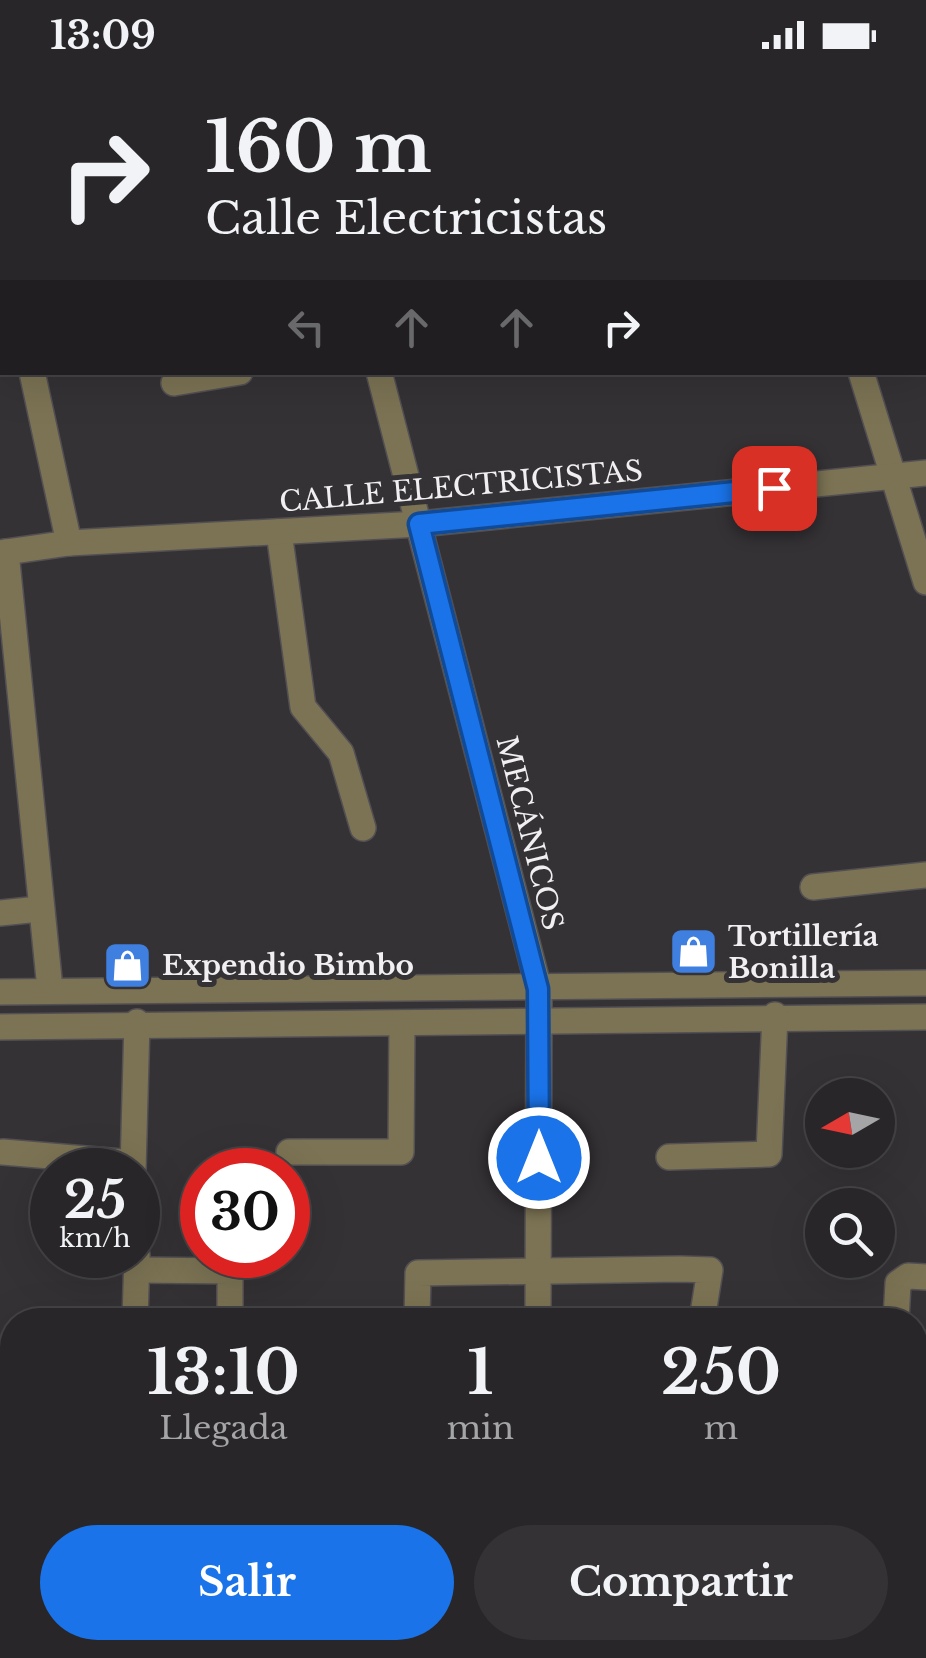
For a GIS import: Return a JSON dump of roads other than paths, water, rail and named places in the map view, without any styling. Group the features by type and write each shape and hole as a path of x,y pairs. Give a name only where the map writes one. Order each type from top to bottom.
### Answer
{"street":[{"path":"33,375 69,543"},
{"path":"174,382 220,375"},
{"name":"MECÁNICOS","path":"380,375 538,989 538,1308"},
{"path":"862,375 926,582"},
{"name":"CALLE ELECTRICISTAS","path":"3,553 69,543 419,524 926,473"},
{"path":"279,532 303,707 340,753 362,828"},
{"path":"3,553 50,989"},
{"path":"813,887 926,875"},
{"path":"0,913 39,909"},
{"path":"0,992 926,983"},
{"path":"669,1157 769,1154 775,1015"},
{"path":"0,1027 775,1015 926,1017"},
{"path":"134,1148 137,1022"},
{"path":"310,1152 401,1152 402,1023"},
{"path":"2,1152 30,1155"},
{"path":"160,1264 230,1271 230,1308"},
{"path":"417,1308 418,1273 710,1270 704,1308"},
{"path":"897,1308 898,1283 908,1276 926,1276"},
{"path":"136,1308 137,1278"}],"place":[{"name":"Tortillería Bonilla","path":"693,952"},
{"name":"Expendio Bimbo","path":"127,965"}]}
